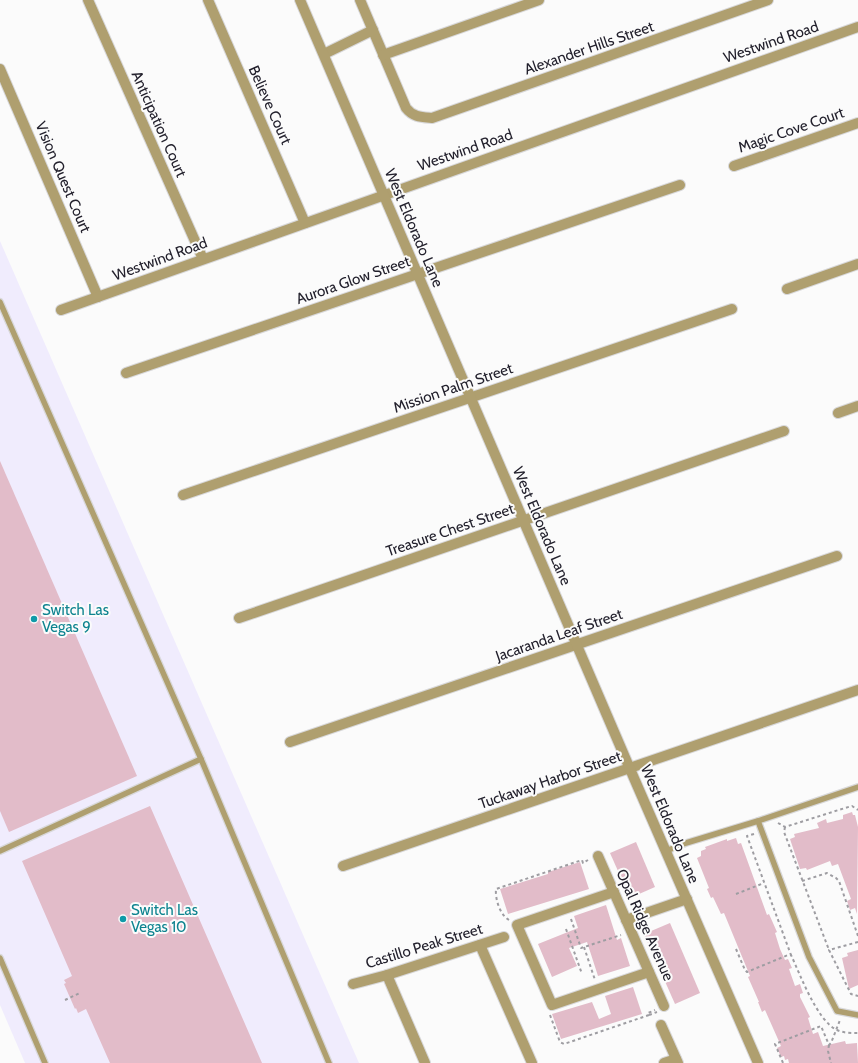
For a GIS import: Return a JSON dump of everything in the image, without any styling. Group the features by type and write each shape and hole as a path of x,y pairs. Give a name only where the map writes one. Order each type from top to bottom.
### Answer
{"street":[{"name":"Anticipation Court","path":"88,0 203,259"},
{"name":"Believe Court","path":"208,0 305,223"},
{"name":"West Eldorado Lane","path":"300,0 523,521 758,1063"},
{"path":"360,0 383,55 539,0"},
{"name":"Alexander Hills Street","path":"383,55 406,108 410,113 418,117 432,118 768,0"},
{"name":"Westwind Road","path":"61,310 384,194 858,27"},
{"path":"324,54 373,30"},
{"name":"Vision Quest Court","path":"0,69 98,297"},
{"name":"Magic Cove Court","path":"734,166 858,123"},
{"name":"Aurora Glow Street","path":"126,373 680,185"},
{"path":"787,289 858,264"},
{"name":"Mission Palm Street","path":"183,495 732,309"},
{"path":"838,413 858,406"},
{"name":"Treasure Chest Street","path":"239,618 784,431"},
{"name":"Jacaranda Leaf Street","path":"290,742 837,556"},
{"name":"Tuckaway Harbor Street","path":"343,866 858,690"},
{"name":"Opal Ridge Avenue","path":"598,856 664,1006"},
{"path":"614,892 517,925 552,1005 649,972"},
{"path":"626,920 687,899"},
{"name":"Castillo Peak Street","path":"352,984 387,975 504,937"},
{"path":"480,945 532,1063"},
{"path":"387,975 425,1063"},
{"path":"661,1025 677,1061 664,1063"}],"lane":[{"path":"0,302 201,759 329,1063"},
{"path":"0,851 201,759"},
{"path":"666,851 686,843 758,821 858,787"},
{"path":"758,821 809,957 837,1011 858,1015"},
{"path":"0,958 44,1063"}],"path":[{"path":"785,827 852,806 858,810"},
{"path":"785,827 774,822 761,828 755,834 747,836 791,955 817,1010 836,1030 858,1033"},
{"path":"785,827 784,832 829,950 851,994 858,996"},
{"path":"517,925 504,917 495,896 496,889 582,860 583,863 598,856"},
{"path":"802,881 826,873 836,878 839,881 858,936"},
{"path":"736,894 765,883"},
{"path":"567,908 581,948 622,934"},
{"path":"566,929 582,974"},
{"path":"829,950 858,942"},
{"path":"584,947 598,989"},
{"path":"736,949 747,972 791,955"},
{"path":"65,1000 80,993"},
{"path":"552,1005 549,1013 560,1042 564,1044 649,1015 648,1013 664,1006"},
{"path":"831,1063 828,1051 829,1045 844,1012"},
{"path":"783,1063 775,1044 821,1026 829,1045"}],"shaded area":[{"path":"0,241 359,1063 25,1063 0,1005"}],"building":[{"name":"Switch Las Vegas 9","path":"0,461 137,776 9,832 0,811"},
{"name":"Switch Las Vegas 10","path":"150,806 262,1063 110,1063 86,1009 78,1013 64,984 66,983 64,980 72,976 22,861"},
{"path":"852,812 853,815 855,815 858,827 857,914 855,908 850,910 847,901 851,899 838,864 832,866 830,861 807,870 806,868 800,869 790,839 795,837 794,834 819,828 817,823 826,819 827,823 843,819 843,815"},
{"path":"736,838 738,844 741,843 767,915 769,914 777,932 775,933 780,949 785,960 788,959 792,968 789,969 795,986 800,984 803,993 800,994 800,997 810,1017 808,1018 813,1034 818,1032 823,1046 845,1041 846,1044 857,1043 858,1063 789,1063 788,1059 785,1060 784,1056 781,1057 777,1048 781,1046 765,1010 762,1012 748,977 750,976 724,913 721,914 713,897 711,898 707,889 709,888 697,858 701,856 701,851 706,849 705,847 727,839 727,841"},
{"path":"636,842 655,887 630,898 610,853"},
{"path":"580,862 589,889 508,914 500,889"},
{"path":"606,905 617,940 621,938 630,966 598,976 587,942 569,948 577,966 552,977 538,944 578,928 574,916"},
{"path":"670,923 700,993 675,1004 644,934"},
{"path":"858,950 858,985 849,989 842,958 848,956 847,953"},
{"path":"633,987 642,1014 561,1039 552,1014 592,1002 599,1019 611,1014 605,996"}],"place":[{"name":"Switch Las Vegas 9","path":"34,619"},
{"name":"Switch Las Vegas 10","path":"123,919"}]}
